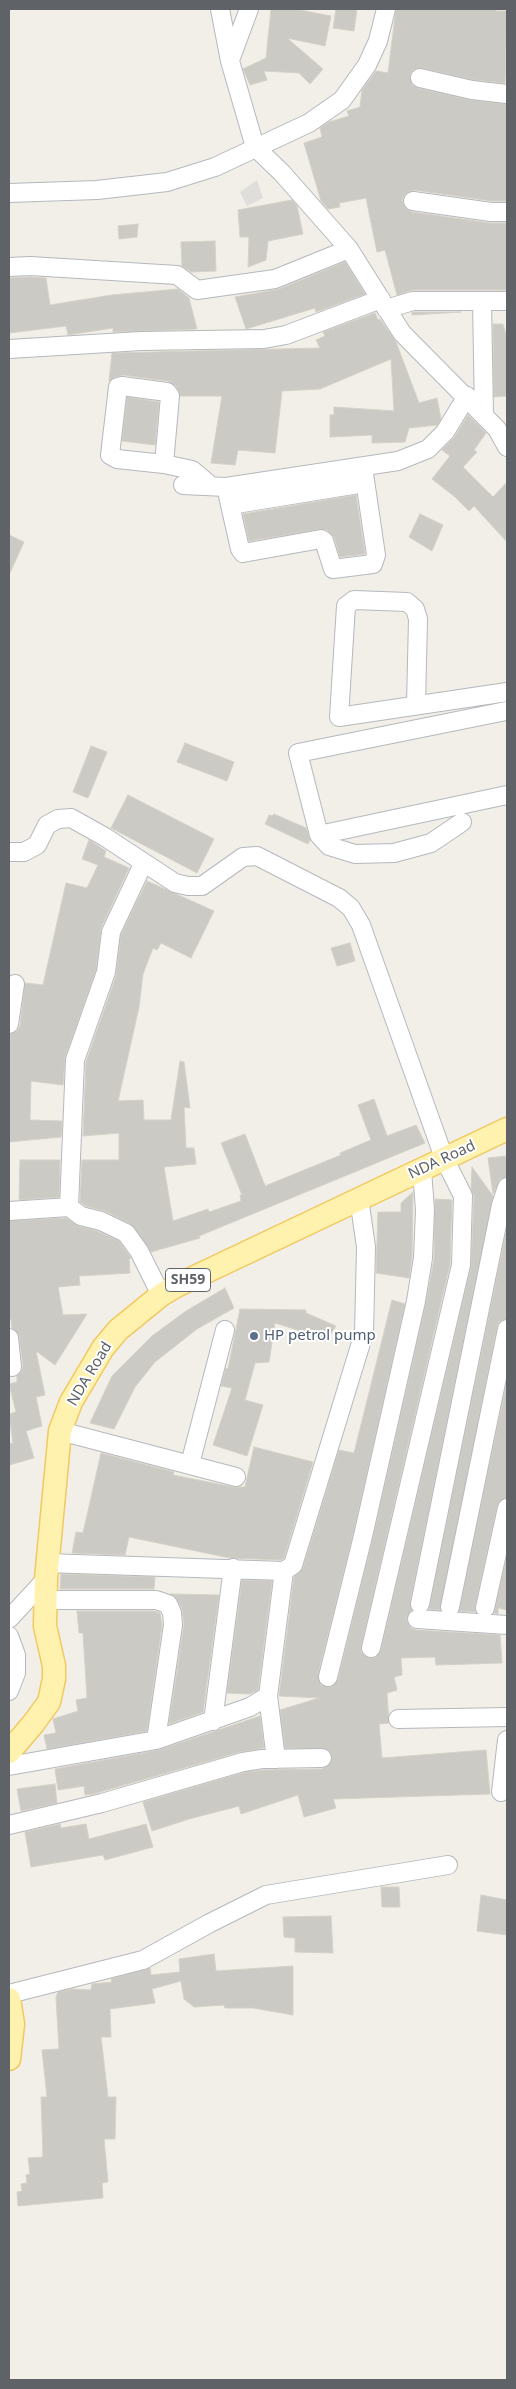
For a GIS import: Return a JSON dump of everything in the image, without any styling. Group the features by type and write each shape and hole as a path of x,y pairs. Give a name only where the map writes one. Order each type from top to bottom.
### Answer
{"main road":[{"name":"NDA Road","path":"9,1752 49,1702 54,1679 45,1626 46,1581 60,1431 70,1402 103,1348 118,1330 161,1294 507,1129"},
{"path":"9,1999 13,2024 9,2059"}],"street":[{"path":"220,9 230,61 255,147 282,173 350,249 402,333 467,396 497,429 507,447"},
{"path":"230,61 249,9"},
{"path":"9,193 97,190 167,182 208,169 309,123 342,100 367,65 378,41 386,9"},
{"path":"420,78 472,90 507,94"},
{"path":"413,201 491,212 507,212"},
{"path":"9,267 30,266 177,275 197,290 275,279 350,249"},
{"path":"9,349 141,341 264,339 286,335 384,304 413,301 507,301"},
{"path":"482,301 484,415"},
{"path":"164,464 170,396 167,392 118,387 110,455 117,459 164,464 192,470 219,487 230,505 242,554 321,540 324,541 333,569 373,564 376,555 364,475"},
{"path":"230,505 364,475 428,448 445,432 467,396"},
{"path":"183,485 219,487 364,475"},
{"path":"416,705 418,619 415,609 407,602 354,600 346,606 339,716 416,705 505,692 507,714 298,753 319,835 329,846 355,854 394,853 430,844 462,822"},
{"path":"319,835 507,796"},
{"path":"9,852 24,852 37,845 47,825 58,820 71,818 105,837 175,883 202,886 243,857 257,856 339,898 351,908 361,925 444,1158 464,1196 461,1266 372,1648"},
{"path":"69,1207 75,1060 106,972 111,932 144,864"},
{"path":"9,1024 15,984"},
{"path":"328,1677 368,1517 416,1301 423,1258 425,1210 422,1170"},
{"path":"507,1187 499,1214 419,1611 507,1625"},
{"path":"9,1619 46,1581 85,1566 233,1568 284,1571 293,1565 364,1333 366,1248 359,1198"},
{"path":"9,1211 69,1207 81,1216 101,1221 126,1233 139,1251 161,1294"},
{"path":"450,1607 507,1329"},
{"path":"190,1464 225,1330"},
{"path":"9,1338 12,1367"},
{"path":"60,1431 236,1477"},
{"path":"485,1608 507,1508"},
{"path":"213,1721 233,1568"},
{"path":"276,1759 268,1696 284,1571"},
{"path":"46,1581 156,1600 168,1604 172,1613 173,1625 156,1740"},
{"path":"9,1636 16,1655 16,1673 9,1691"},
{"path":"9,1766 156,1740 250,1707 268,1696"},
{"path":"398,1719 507,1717"},
{"path":"501,1792 507,1740"},
{"path":"9,1824 102,1803 243,1762 322,1758"},
{"path":"9,1994 143,1960 266,1895 448,1865"}],"shaded area":[{"path":"257,180 263,198 247,206 240,192"}],"building":[{"path":"271,9 295,9 331,16 325,46 287,38 323,69 310,84 299,73 264,71 267,80 250,85 243,69 266,58"},
{"path":"336,9 357,9 354,31 333,28"},
{"path":"396,9 496,9 496,11 507,11 505,83 474,80 422,68 413,70 410,76 412,85 418,88 470,100 507,104 507,201 492,201 414,190 405,194 402,200 406,209 412,212 490,223 507,223 507,290 413,290 397,295 385,250 377,252 366,198 339,203 340,207 328,209 321,201 304,143 322,137 320,128 329,122 349,116 347,111 360,107 362,90 376,71 388,73"},
{"path":"292,200 297,206 303,234 268,241 266,260 248,267 249,237 240,237 238,210"},
{"path":"138,224 137,237 119,239 118,226"},
{"path":"215,241 216,271 191,272 182,266 181,242"},
{"path":"345,262 365,294 316,312 315,308 246,329 235,297 279,289"},
{"path":"9,278 46,278 50,305 112,295 178,289 189,298 197,329 113,332 113,328 68,335 66,326 9,333"},
{"path":"412,312 461,312 412,315"},
{"path":"375,313 378,320 380,319 396,342 419,403 437,398 441,419 437,425 409,428 405,442 372,443 372,435 330,437 330,415 334,415 334,407 394,411 391,359 320,389 282,391 275,453 238,450 235,465 211,463 222,396 180,396 176,386 168,381 123,375 109,381 112,353 320,348 316,340 325,336 323,332"},
{"path":"493,324 503,324 507,338 507,396 494,397"},
{"path":"127,397 159,402 155,445 122,441"},
{"path":"468,415 486,433 474,450 477,452 463,467 493,497 507,482 507,542 474,506 469,511 432,479 450,456 442,450 454,438"},
{"path":"356,495 365,554 340,557 334,537 327,530 320,529 249,541 243,514"},
{"path":"420,514 443,525 432,551 409,537"},
{"path":"9,535 24,542 9,575"},
{"path":"185,743 234,762 227,781 177,762"},
{"path":"91,746 107,752 88,798 73,792"},
{"path":"128,795 214,839 197,873 111,828"},
{"path":"274,814 306,828 310,840 308,844 265,824 269,815 272,816"},
{"path":"89,840 106,851 104,857 129,868 101,928 96,970 65,1057 63,1085 31,1081 30,1120 62,1121 61,1137 9,1142 10,1034 17,1031 20,1026 25,983 43,985 66,883 87,888 98,865 82,859"},
{"path":"147,881 214,911 191,958 161,943 157,950 153,948 143,974 139,1007 118,1101 143,1100 144,1120 171,1120 180,1061 184,1062 190,1108 184,1107 186,1148 194,1148 196,1164 164,1167 173,1221 208,1209 209,1212 241,1201 240,1195 242,1195 221,1143 245,1134 265,1186 341,1155 340,1153 371,1140 358,1105 374,1099 387,1136 416,1125 425,1143 199,1236 200,1238 151,1252 131,1224 105,1211 86,1206 80,1202 82,1160 119,1160 119,1133 83,1136 86,1062 116,976 121,935"},
{"path":"350,943 355,961 337,966 331,948"},
{"path":"507,1156 507,1177 500,1179 493,1194 488,1158"},
{"path":"20,1160 60,1160 59,1197 19,1200"},
{"path":"472,1167 493,1196 410,1602 412,1610 406,1619 411,1628 416,1630 500,1635 502,1663 436,1665 435,1657 401,1658 402,1675 394,1677 397,1690 387,1693 389,1723 379,1724 382,1758 486,1750 490,1794 333,1799 336,1808 304,1817 298,1795 241,1814 239,1806 152,1831 143,1802 245,1772 322,1769 331,1763 331,1753 327,1749 285,1748 280,1710 319,1698 279,1696 294,1577 303,1568 339,1450 354,1453 392,1300 405,1304 353,1534 318,1674 321,1685 331,1687 338,1680 373,1538 426,1303 434,1259 435,1199 452,1200 450,1264 361,1646 361,1652 368,1658 375,1658 381,1650 471,1267 474,1196 471,1189"},
{"path":"413,1192 412,1257 409,1278 376,1273 378,1212 401,1212 401,1203"},
{"path":"66,1218 78,1226 97,1231 119,1241 131,1258 129,1259 130,1273 79,1276 80,1285 58,1287 63,1315 87,1314 55,1365 36,1351 45,1395 36,1397 42,1426 26,1431 34,1458 9,1465 9,1444 13,1443 9,1414 16,1412 9,1384 17,1382 17,1376 23,1366 19,1336 12,1328 11,1319 9,1319 9,1221"},
{"path":"507,1228 507,1319 499,1322 497,1327 440,1610 429,1609"},
{"path":"225,1288 234,1308 197,1329 155,1362 135,1387 114,1429 90,1423 112,1376 152,1336 186,1311"},
{"path":"240,1309 306,1310 306,1313 336,1326 326,1341 309,1330 307,1333 275,1323 269,1362 255,1363 245,1400 263,1405 247,1456 213,1445 232,1388 221,1386 226,1368 228,1369"},
{"path":"507,1381 507,1498 500,1501 497,1506 475,1612 459,1611"},
{"path":"254,1447 313,1462 284,1558 281,1560 230,1558 129,1537 125,1555 72,1553 76,1532 83,1533 101,1453 174,1472 173,1475 233,1487 245,1487"},
{"path":"507,1556 507,1610 498,1608 498,1614 494,1613"},
{"path":"61,1574 155,1577 154,1589 60,1589"},
{"path":"242,1580 272,1581 258,1690 250,1694 227,1693"},
{"path":"171,1594 219,1595 203,1712 169,1724 184,1624 182,1609 175,1596"},
{"path":"77,1611 154,1611 160,1613 162,1625 147,1731 47,1749 44,1735 56,1733 53,1719 78,1711 76,1700 87,1698 83,1633 79,1633"},
{"path":"260,1716 264,1748 240,1752 93,1794 85,1795 84,1786 58,1790 55,1769 159,1750"},
{"path":"55,1784 57,1803 21,1811 17,1789"},
{"path":"60,1824 61,1828 86,1824 89,1839 146,1824 153,1847 105,1860 103,1855 31,1867 25,1832"},
{"path":"381,1887 399,1887 400,1907 382,1907"},
{"path":"481,1895 507,1900 507,1935 477,1931"},
{"path":"331,1916 333,1953 295,1952 295,1938 284,1937 283,1917"},
{"path":"214,1954 216,1971 293,1966 293,2015 253,2008 225,2008 224,2005 194,2007 184,1999 181,1981 152,1989 155,2003 110,2009 111,2037 101,2037 108,2097 116,2097 115,2139 104,2139 108,2182 102,2183 103,2198 18,2206 17,2192 22,2191 21,2184 27,2183 26,2175 30,2174 28,2158 43,2157 41,2097 47,2097 42,2050 59,2049 56,1997 58,1992 73,1989 91,1990 92,1984 112,1982 111,1979 150,1968 151,1975 180,1972 179,1959"}],"place":[{"name":"HP petrol pump","path":"254,1336"}]}
